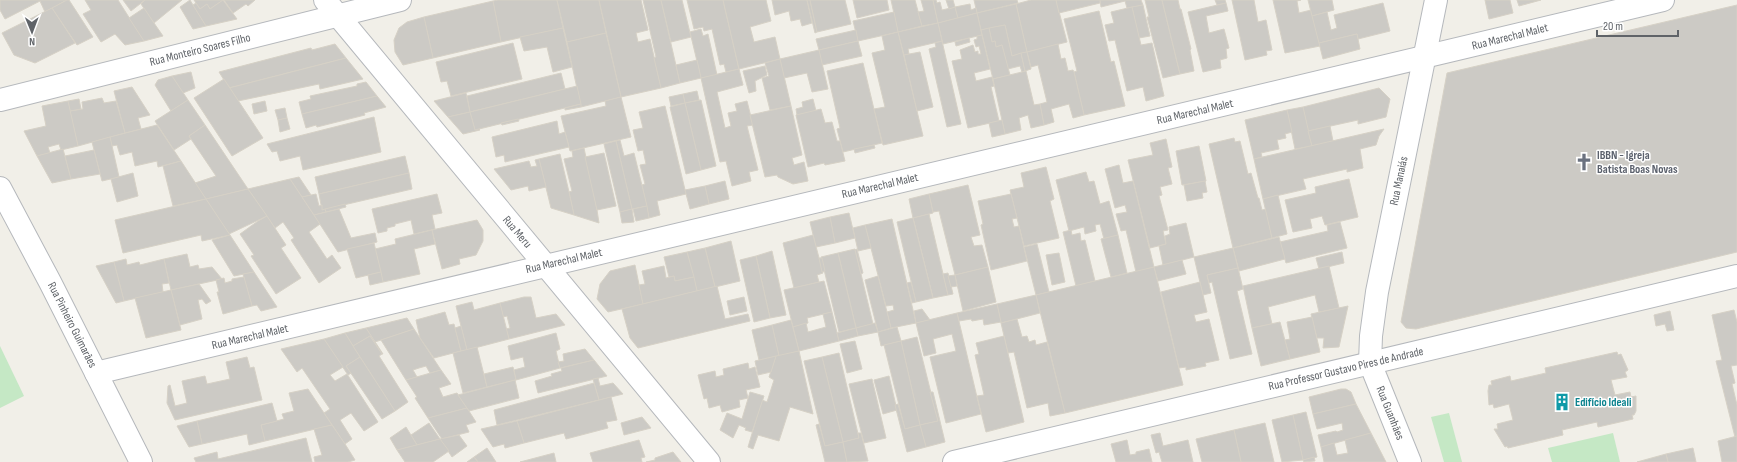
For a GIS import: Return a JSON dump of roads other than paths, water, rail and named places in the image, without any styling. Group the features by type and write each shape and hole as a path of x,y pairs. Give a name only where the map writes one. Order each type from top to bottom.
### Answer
{"street":[{"name":"Rua Monteiro Soares Filho","path":"0,100 332,8 400,0"},
{"name":"Rua Manaiás","path":"1370,363 1371,336 1377,292 1436,0"},
{"name":"Rua Marechal Malet","path":"96,373 352,314 545,266 1663,0"},
{"name":"Rua Meru","path":"332,8 709,462"},
{"name":"Rua Pinheiro Guimarães","path":"0,188 141,462"},
{"name":"Rua Professor Gustavo Pires de Andrade","path":"954,462 1737,276"},
{"name":"Rua Guanhães","path":"1370,363 1410,462"}],"place":[{"name":"IBBN - Igreja Batista Boas Novas","path":"1584,162"},
{"name":"Edifício Ideali","path":"1562,402"}]}
